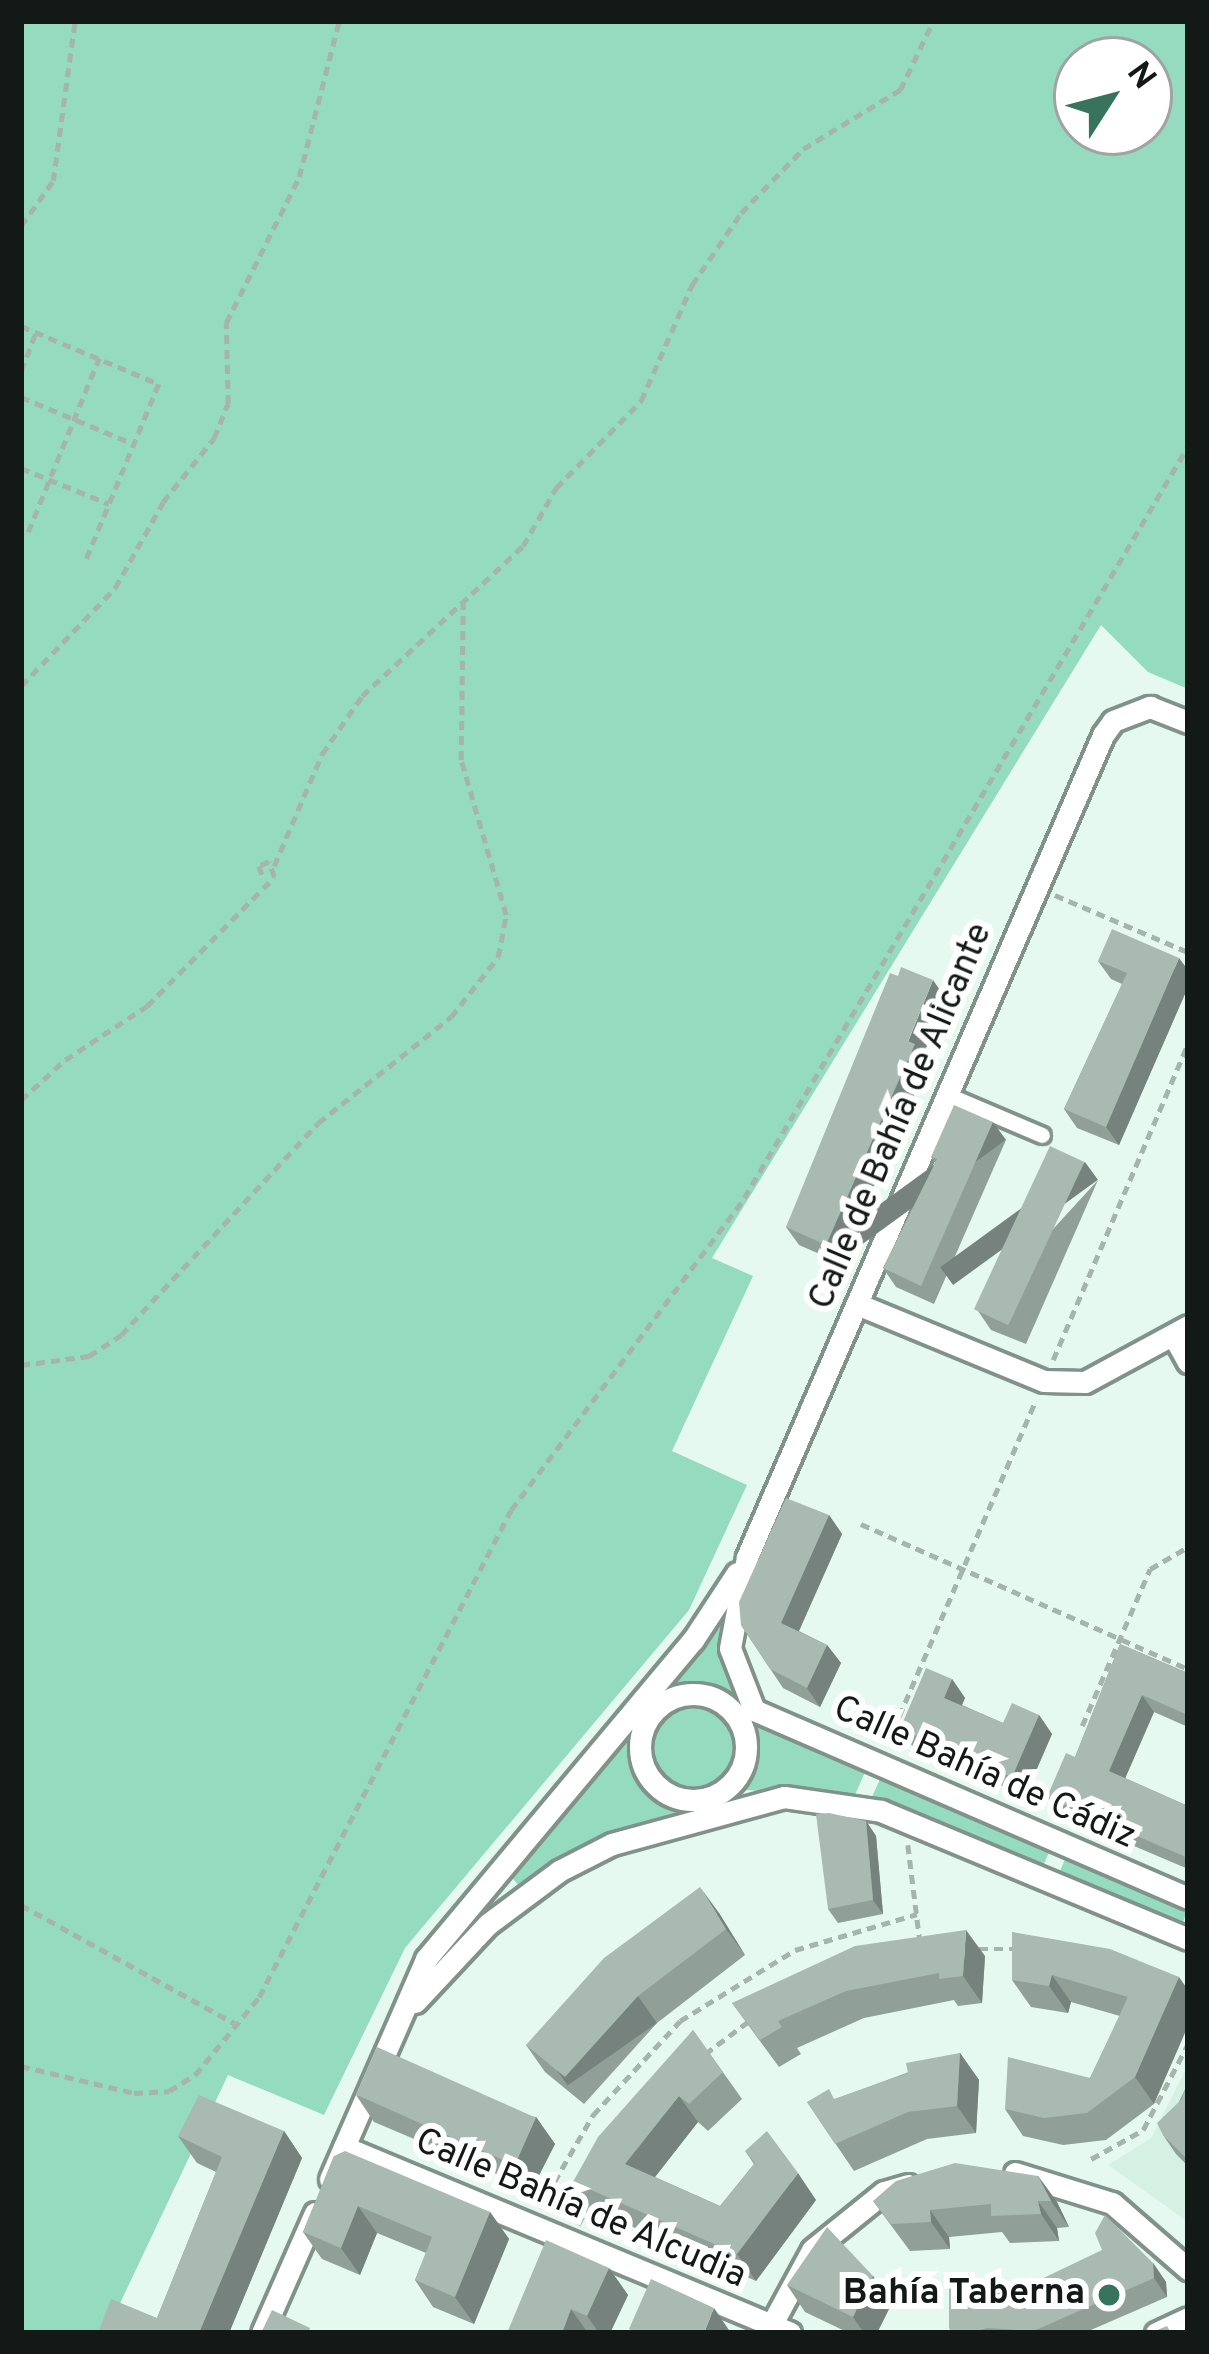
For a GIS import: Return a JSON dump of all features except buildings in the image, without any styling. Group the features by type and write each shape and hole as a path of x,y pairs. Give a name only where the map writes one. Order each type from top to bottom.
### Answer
{"street":[{"name":"Calle de Bahía de Alicante","path":"643,1712 747,1557 1103,735 1128,712 1150,707 1188,722"},
{"path":"948,1095 1042,1135"},
{"path":"857,1304 1043,1381 1085,1382 1180,1330 1188,1362"},
{"name":"Calle de Bahía de Alicante","path":"747,1557 730,1648 747,1715"},
{"path":"695,1693 747,1715 742,1769 707,1808 655,1785 640,1752 643,1712 695,1693"},
{"name":"Calle Bahía de Cádiz","path":"262,2333 426,1959 643,1712"},
{"name":"Calle Bahía de Cádiz","path":"747,1715 1188,1898"},
{"name":"Calle Bahía de Cádiz","path":"399,2020 488,1924 559,1871 612,1844 707,1808 784,1797 881,1811 1188,1939"},
{"name":"Calle Bahía de Alcudia","path":"344,2147 776,2330"},
{"path":"984,2171 1050,2179 1112,2203 1188,2269"},
{"path":"776,2330 812,2250 884,2192 926,2179"},
{"path":"539,2264 552,2234"},
{"path":"1156,2333 1188,2318"}],"path":[{"path":"21,226 53,181 75,21"},
{"path":"21,686 105,601 164,502 214,439 228,404 226,323 299,177 338,21"},
{"path":"21,1100 147,1006 264,880 274,877 274,866 334,733 405,648 523,545 556,488 640,401 692,285 754,196 803,149 900,90 933,21"},
{"path":"21,326 159,384 86,560"},
{"path":"21,371 36,332"},
{"path":"28,532 99,358"},
{"path":"21,397 134,444"},
{"path":"21,2066 134,2092 169,2091 195,2075 233,2023 259,1997 406,1700 511,1510 638,1329 744,1198 1188,446"},
{"path":"21,467 109,503"},
{"path":"21,1365 89,1356 121,1335 318,1124 451,1017 498,957 506,915 461,760 463,601"},
{"path":"264,880 259,866 274,866"},
{"path":"1058,896 1188,952"},
{"path":"1048,1371 1188,1044"},
{"path":"885,1749 1039,1394"},
{"path":"861,1524 1188,1669"},
{"path":"1082,1726 1150,1568 1188,1547"},
{"path":"908,1840 922,1952"},
{"path":"21,1904 233,2023"},
{"path":"536,2212 593,2115 680,2021 795,1950 917,1914"},
{"path":"962,1950 1025,1951"},
{"path":"687,2067 755,2017"},
{"path":"1091,2159 1143,2130 1188,2044"},
{"path":"576,2230 598,2187"}],"shaded area":[{"path":"1188,2065 1188,2222 1108,2165 1151,2138"}],"green space":[{"path":"21,21 1188,21 1188,689 1148,672 1101,625 712,1258 753,1276 672,1451 747,1485 689,1610 405,1948 324,2115 228,2075 106,2333 21,2333"},
{"path":"713,1621 722,1624 734,1695 673,1690 669,1684"},
{"path":"693,1700 726,1714 740,1747 726,1780 693,1794 660,1780 646,1747 660,1714"},
{"path":"755,1724 866,1770 854,1797 744,1790"},
{"path":"634,1727 644,1781 682,1812 613,1835 522,1889 503,1868"},
{"path":"881,1777 1050,1850 1044,1864 871,1799"},
{"path":"1066,1857 1188,1909 1182,1925 1059,1873"}],"place":[{"name":"Bahía Taberna","path":"1109,2295"}]}
